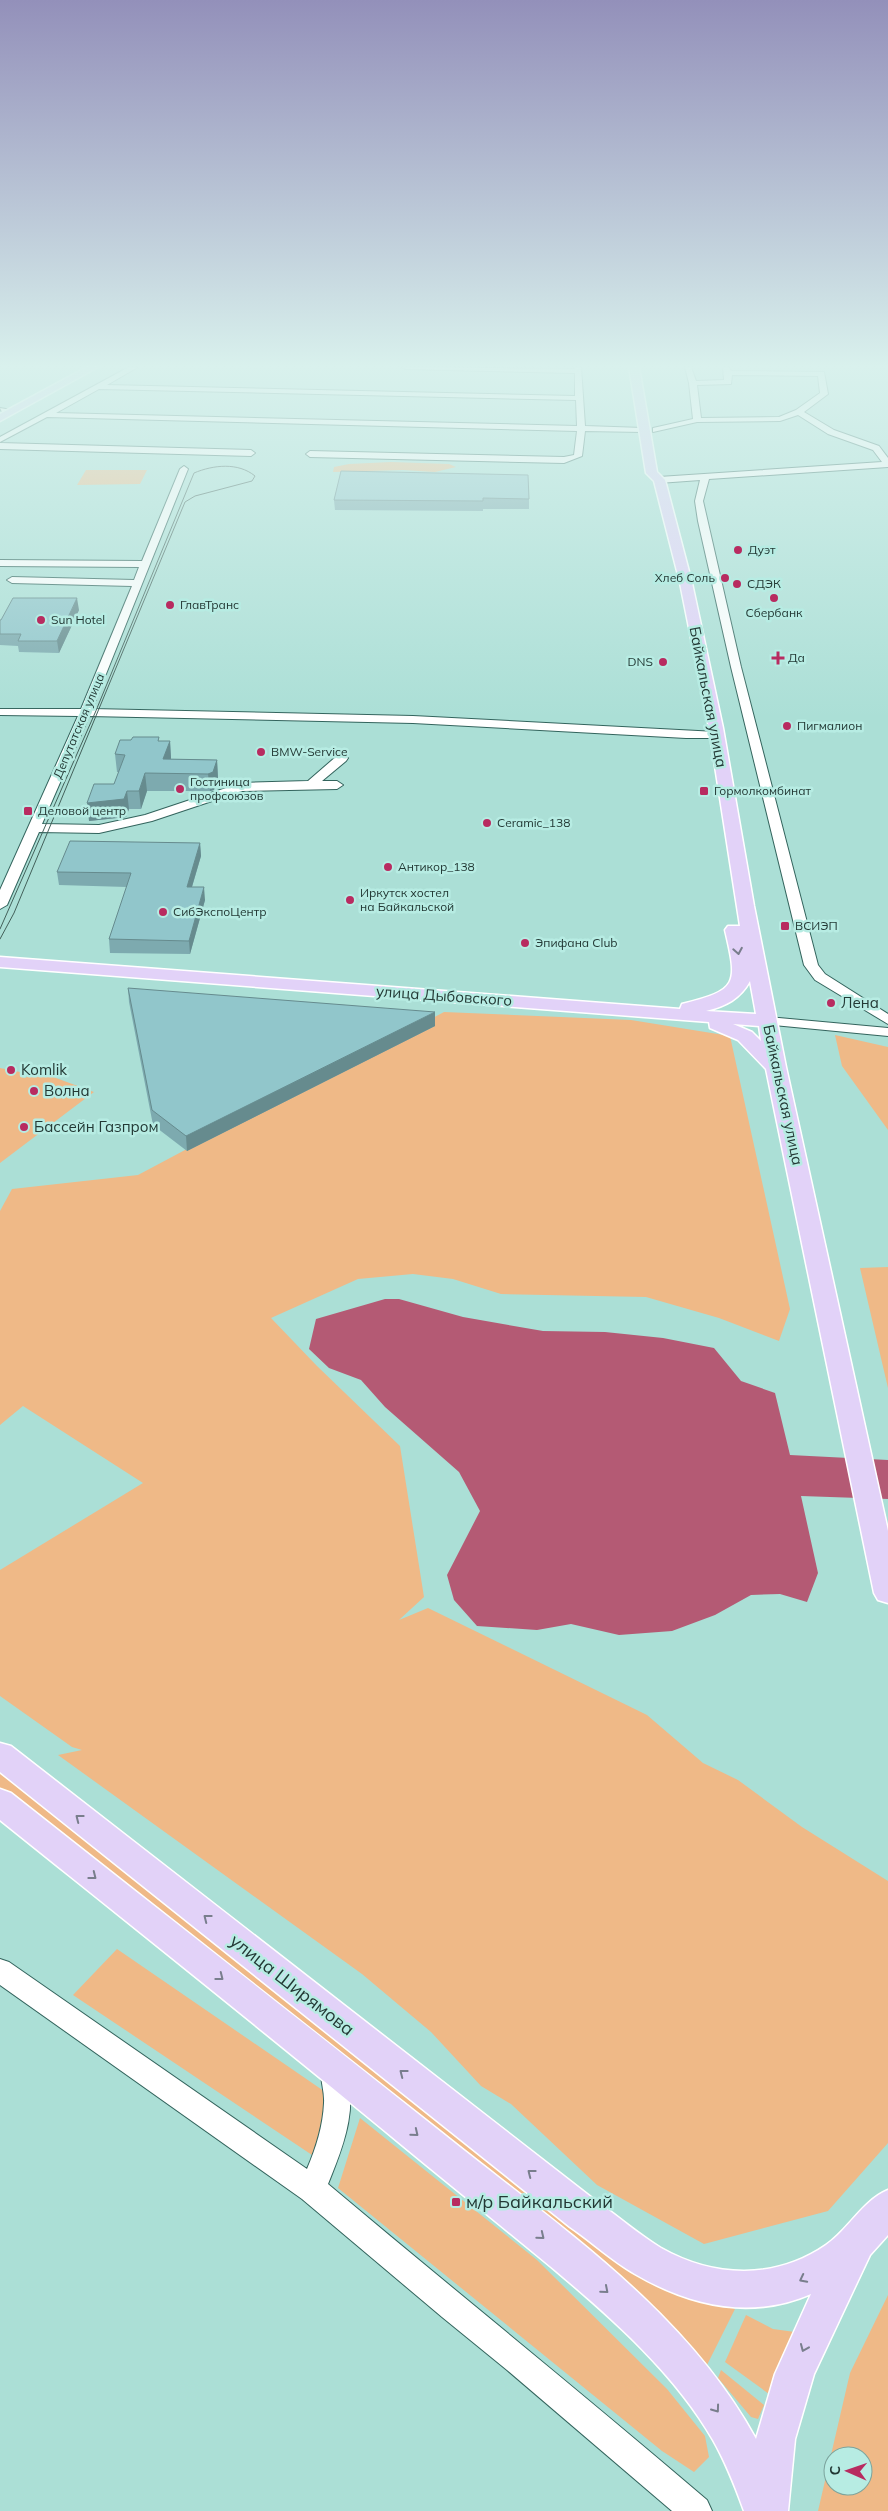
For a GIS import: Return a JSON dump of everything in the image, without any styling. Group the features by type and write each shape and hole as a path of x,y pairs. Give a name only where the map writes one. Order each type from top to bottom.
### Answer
{"main road":[{"name":"Байкальская улица","path":"660,484 688,589 717,736 745,906 776,1066 858,1442 888,1593"},
{"path":"668,1012 716,1002 731,994 740,984 742,973 734,928 745,906"},
{"name":"улица Дыбовского","path":"0,962 768,1021"},
{"path":"668,1012 731,1028 742,1033 758,1046 776,1066"},
{"name":"улица Ширямова","path":"0,1755 583,2214 647,2260 665,2270 705,2284 734,2289 766,2290 789,2285 828,2265 858,2242"},
{"path":"0,1802 332,2066 569,2258 651,2333 702,2391 724,2420 748,2464 764,2511"},
{"path":"769,2511 771,2466 785,2401 814,2325 858,2242 888,2208"}],"street":[{"name":"Депутатская улица","path":"0,906 85,713 147,564 155,537 178,484"},
{"path":"703,484 699,501 703,521 736,667 811,965 820,978 888,1020"},
{"path":"0,563 147,564"},
{"path":"12,580 139,582"},
{"path":"0,712 396,719 536,724 612,732 717,736"},
{"path":"311,785 342,758"},
{"path":"35,828 99,829 148,818 241,787 337,785"},
{"name":"улица Дыбовского","path":"768,1021 888,1032"},
{"path":"0,1970 312,2189 452,2307 518,2359 696,2511"},
{"path":"312,2189 331,2144 338,2102 332,2066"}],"shaded area":[{"path":"77,484 129,484 77,485"},
{"path":"444,1012 631,1020 730,1036 790,1309 779,1341 719,1318 646,1297 501,1294 453,1279 413,1274 358,1279 271,1318 317,1366 400,1446 424,1597 399,1620 428,1608 647,1715 703,1763 738,1780 802,1827 888,1881 888,2143 828,2211 704,2244 597,2185 511,2104 481,2086 431,2032 362,1974 58,1755 82,1750 72,1747 0,1696 0,1570 143,1483 23,1406 0,1425 0,1211 12,1189 138,1175"},
{"path":"835,1035 888,1047 888,1130 842,1066"},
{"name":"Бассейн Газпром","path":"0,1068 25,1073 22,1077 25,1078 37,1071 94,1092 0,1163"},
{"path":"888,1267 888,1388 860,1268"},
{"path":"385,1299 399,1299 463,1317 543,1331 605,1332 663,1338 714,1348 741,1381 775,1393 790,1455 888,1460 888,1499 801,1496 818,1573 807,1602 780,1594 751,1595 715,1615 672,1631 619,1635 571,1624 537,1630 477,1626 454,1600 447,1575 480,1511 459,1472 385,1407 361,1380 329,1368 309,1349 316,1319"},
{"path":"0,1772 601,2241 707,2298 735,2309 706,2367 0,1794"},
{"path":"117,1949 334,2098 318,2159 73,1995"},
{"path":"360,2118 537,2260 667,2389 705,2436 709,2457 694,2472 662,2451 338,2188"},
{"path":"888,2295 888,2511 818,2511 823,2489 823,2496 873,2496 873,2446 833,2446 850,2373"},
{"path":"746,2315 773,2329 795,2332 769,2394 725,2362"},
{"path":"721,2370 764,2405 758,2419 751,2417 718,2378"}],"building":[{"path":"338,484 528,484 529,499 483,498 483,501 334,500"},
{"name":"Sun Hotel","path":"13,598 77,598 57,641 18,641 21,634 0,634 0,620"},
{"path":"133,737 159,737 158,741 170,741 163,759 217,760 213,772 208,774 145,773 139,791 127,791 124,799 87,803 94,784 114,784 125,755 115,754 120,740 131,740"},
{"name":"СибЭкспоЦентр","path":"70,841 200,843 187,887 204,887 189,941 109,939 131,873 57,872"},
{"path":"128,988 435,1012 186,1136 152,1110"}],"tram line":[{"path":"0,929 95,713 189,484"},
{"path":"0,939 14,913 185,502 195,496 240,484"}],"place":[{"name":"Дуэт","path":"738,550"},
{"name":"Хлеб Соль","path":"725,578"},
{"name":"СДЭК","path":"737,584"},
{"name":"Сбербанк","path":"774,598"},
{"name":"ГлавТранс","path":"170,605"},
{"name":"Sun Hotel","path":"41,620"},
{"name":"Да","path":"778,658"},
{"name":"DNS","path":"663,662"},
{"name":"Пигмалион","path":"787,726"},
{"name":"BMW-Service","path":"261,752"},
{"name":"Гостиница профсоюзов","path":"180,789"},
{"name":"Гормолкомбинат","path":"704,791"},
{"name":"Деловой центр","path":"28,811"},
{"name":"Сeramic_138","path":"487,823"},
{"name":"Антикор_138","path":"388,867"},
{"name":"Иркутск хостел на Байкальской","path":"350,900"},
{"name":"СибЭкспоЦентр","path":"163,912"},
{"name":"ВСИЭП","path":"785,926"},
{"name":"Эпифана Club","path":"525,943"},
{"name":"Лена","path":"831,1003"},
{"name":"Komlik","path":"11,1070"},
{"name":"Волна","path":"34,1091"},
{"name":"Бассейн Газпром","path":"24,1127"},
{"name":"м/р Байкальский","path":"456,2202"}]}
